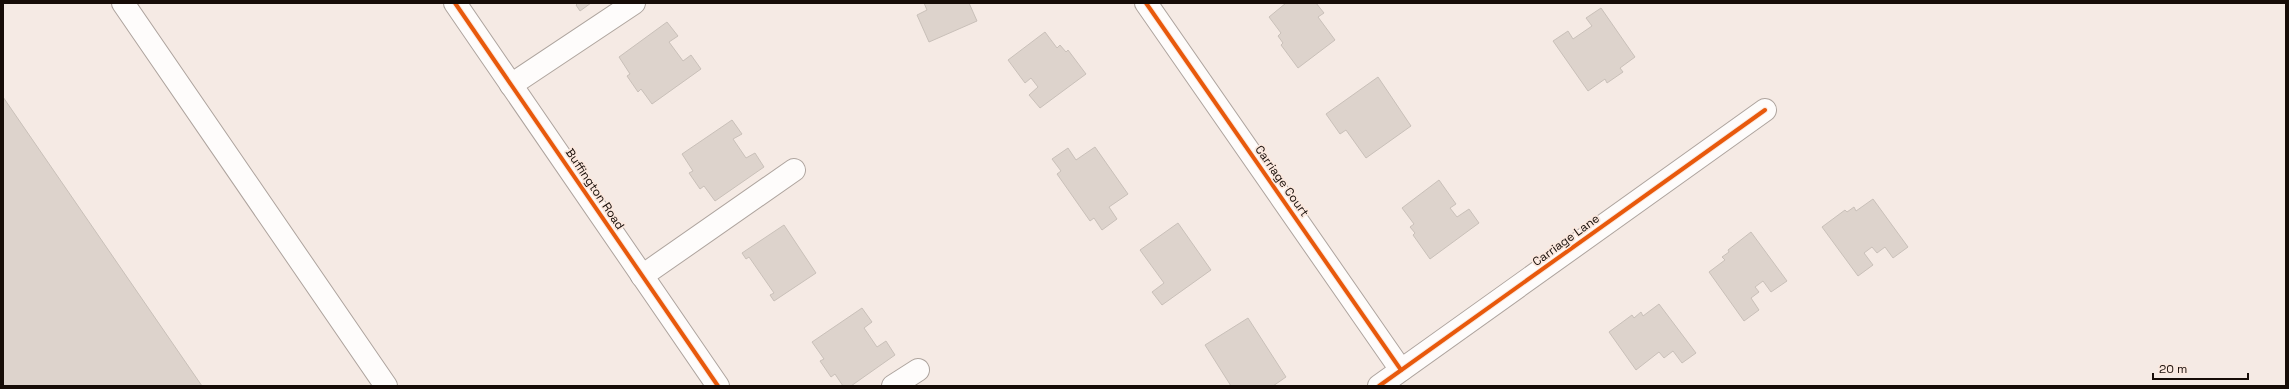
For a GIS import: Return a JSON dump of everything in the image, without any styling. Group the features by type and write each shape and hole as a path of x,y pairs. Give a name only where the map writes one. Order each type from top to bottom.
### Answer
{"street":[{"path":"123,3 386,386"},
{"name":"Buffington Road","path":"455,3 718,386"},
{"path":"511,85 634,3"},
{"name":"Carriage Court","path":"1146,3 1401,370"},
{"name":"Carriage Lane","path":"1378,386 1765,110"},
{"path":"642,276 794,170"},
{"path":"893,386 918,370"}],"building":[{"path":"578,3 591,3 580,11 576,5"},
{"path":"924,3 969,3 977,21 929,42 917,15 927,10"},
{"path":"1286,3 1316,3 1324,13 1318,17 1335,40 1298,68 1281,45 1283,43 1278,36 1281,33 1269,17"},
{"path":"1601,8 1635,57 1620,68 1623,72 1607,83 1605,79 1588,91 1553,41 1568,31 1573,39 1592,26 1586,18"},
{"path":"667,22 678,36 669,42 683,61 691,55 701,69 652,104 641,89 638,92 627,76 630,74 619,57"},
{"path":"1045,32 1057,48 1060,45 1066,52 1068,50 1086,74 1040,108 1029,95 1038,87 1031,78 1025,83 1008,60"},
{"path":"1378,77 1411,126 1366,158 1346,130 1340,134 1326,114"},
{"path":"3,97 202,386 3,386"},
{"path":"732,120 742,134 733,139 746,158 755,153 764,167 715,201 704,186 700,189 689,173 693,171 682,154"},
{"path":"1095,147 1128,194 1109,207 1117,219 1102,230 1094,218 1090,221 1057,174 1061,171 1052,159 1068,148 1076,160"},
{"path":"1439,180 1456,204 1450,208 1457,217 1469,209 1479,223 1430,259 1413,235 1415,233 1410,227 1414,224 1402,208"},
{"path":"1873,199 1908,247 1893,258 1885,247 1877,253 1872,247 1864,253 1873,265 1858,276 1822,227 1845,210 1847,212 1854,207 1856,211"},
{"path":"1178,223 1211,270 1162,305 1152,292 1164,283 1140,250"},
{"path":"784,225 816,273 774,301 770,295 774,293 749,257 746,259 742,253"},
{"path":"1751,232 1787,281 1771,292 1763,281 1755,287 1759,292 1751,298 1759,310 1744,321 1709,272 1725,260 1722,257 1729,252 1728,250"},
{"path":"1659,304 1696,353 1682,363 1673,351 1664,358 1659,352 1636,370 1609,332 1632,315 1634,318 1641,312 1643,316"},
{"path":"862,308 872,322 864,328 877,347 886,341 895,355 851,386 843,386 835,374 831,377 820,361 824,359 812,342"},
{"path":"1248,318 1286,377 1273,386 1231,386 1205,345"}],"cycle path":[{"path":"455,3 718,386"},
{"path":"1146,3 1401,370"},
{"path":"1379,386 1765,110"}]}
